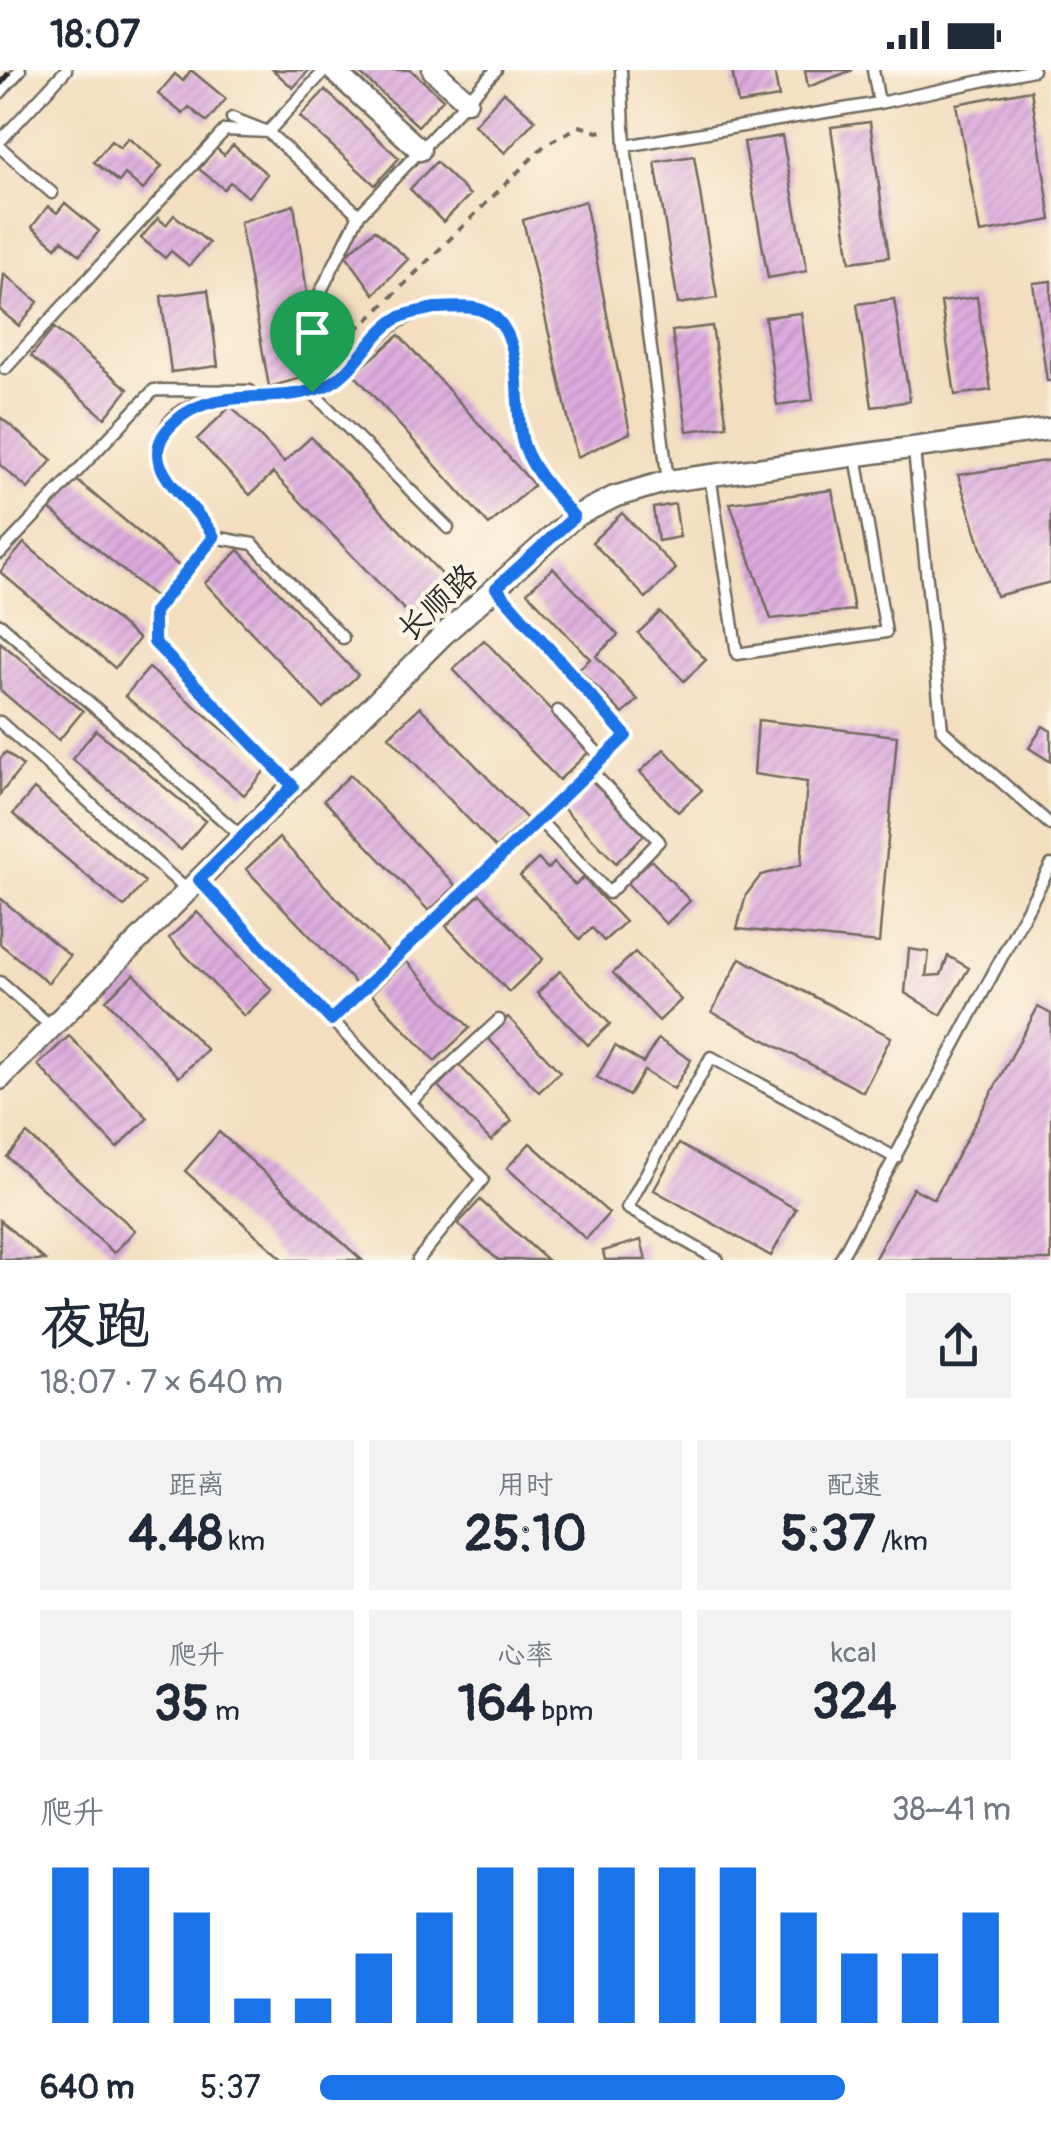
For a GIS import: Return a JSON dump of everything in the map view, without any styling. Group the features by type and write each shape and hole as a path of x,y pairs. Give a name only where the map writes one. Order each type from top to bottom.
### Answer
{"street":[{"path":"333,70 420,150"},
{"path":"433,70 467,101"},
{"name":"长顺路","path":"0,1079 293,786 574,517 614,497 668,481 1051,429"}],"lane":[{"path":"0,93 20,70"},
{"path":"52,193 0,144 66,70"},
{"path":"268,132 324,70"},
{"path":"312,392 324,370 326,338 320,293 359,215 496,70"},
{"path":"622,70 625,146 668,481"},
{"path":"872,70 879,102"},
{"path":"625,146 879,102 1033,70"},
{"path":"232,118 268,132 359,215"},
{"path":"5,369 225,130 268,132"},
{"path":"214,537 203,516 168,479 158,459 160,438 184,410 210,400 312,392 332,383 398,318 434,308 475,308 498,319 509,337 523,442 534,467 574,517"},
{"path":"0,554 154,390 312,392 448,528"},
{"path":"914,450 942,730 1051,826"},
{"path":"710,475 738,654 886,632 856,456"},
{"path":"214,537 253,544 342,638"},
{"path":"214,537 154,612 154,642 293,786"},
{"path":"331,1020 626,736 496,588"},
{"path":"0,624 242,837"},
{"path":"558,710 602,758"},
{"path":"0,722 193,885 331,1020 483,1179 418,1260"},
{"path":"540,820 609,893 659,842 590,770"},
{"path":"840,1260 1051,866"},
{"path":"0,982 52,1027"},
{"path":"410,1102 499,1020"},
{"path":"718,1260 628,1208 711,1058 896,1158"}],"path":[{"path":"326,338 364,325 546,144 580,126 598,132 624,125"}],"building":[{"path":"191,70 226,99 207,122 189,107 183,114 158,94 175,74 183,81"},
{"path":"273,70 309,70 293,88"},
{"path":"356,70 411,70 443,99 418,126"},
{"path":"732,70 774,70 779,97 738,104"},
{"path":"805,70 853,70 808,87"},
{"path":"325,90 399,158 375,185 300,117"},
{"path":"1031,90 1051,220 980,233 956,104"},
{"path":"504,92 535,120 505,153 474,125"},
{"path":"870,122 889,257 850,262 831,127"},
{"path":"782,136 807,271 768,278 744,142"},
{"path":"128,138 162,166 143,190 125,174 119,182 94,162 111,141 120,148"},
{"path":"233,145 267,174 248,197 230,182 224,189 199,169 216,148 224,155"},
{"path":"694,156 717,298 678,304 655,162"},
{"path":"436,162 470,195 443,222 410,189"},
{"path":"585,201 630,433 577,457 523,220"},
{"path":"65,203 99,231 80,255 62,240 56,247 32,227 48,206 57,213"},
{"path":"294,205 319,373 269,387 240,222"},
{"path":"174,215 209,243 189,266 171,251 165,258 141,238 158,218 166,225"},
{"path":"375,230 408,259 374,294 346,255"},
{"path":"4,274 38,302 19,326 0,310"},
{"path":"1051,281 1051,381 1047,381 1033,283"},
{"path":"208,290 218,366 171,372 161,296"},
{"path":"977,297 991,390 955,395 941,302"},
{"path":"894,299 910,401 872,407 857,304"},
{"path":"801,313 813,400 777,405 765,317"},
{"path":"712,326 727,426 687,431 672,331"},
{"path":"54,328 128,389 105,418 31,356"},
{"path":"399,335 534,485 489,525 354,374"},
{"path":"231,406 284,462 311,437 452,585 415,621 273,473 250,495 197,439"},
{"path":"0,417 52,460 28,489 0,465"},
{"path":"1051,460 1051,582 996,596 958,475"},
{"path":"73,477 180,567 155,597 48,508"},
{"path":"832,490 854,610 771,619 730,503"},
{"path":"675,504 680,537 658,541 653,508"},
{"path":"622,513 676,569 646,598 592,542"},
{"path":"24,543 139,639 115,668 0,572"},
{"path":"239,550 358,675 323,708 205,583"},
{"path":"553,568 618,635 596,656 638,700 623,714 579,669 590,659 527,592"},
{"path":"660,612 706,660 684,681 638,633"},
{"path":"484,640 590,751 559,780 453,669"},
{"path":"0,642 83,711 59,740 0,690"},
{"path":"149,668 268,767 244,795 125,696"},
{"path":"420,707 527,819 496,848 389,736"},
{"path":"758,720 897,736 879,943 737,929 746,895 761,875 801,865 807,782 754,774"},
{"path":"1043,726 1051,731 1051,762 1029,748"},
{"path":"96,730 205,821 181,850 72,759"},
{"path":"664,749 702,790 678,812 640,772"},
{"path":"6,752 23,766 0,794 0,759"},
{"path":"350,775 456,886 429,911 324,800"},
{"path":"589,777 644,835 616,863 560,805"},
{"path":"34,789 145,882 124,907 13,814"},
{"path":"279,838 389,953 356,984 246,869"},
{"path":"538,859 548,869 554,863 575,885 583,878 625,922 604,941 592,928 580,939 520,876"},
{"path":"651,860 690,901 666,924 627,883"},
{"path":"480,894 543,959 509,992 446,926"},
{"path":"0,898 70,956 48,983 0,944"},
{"path":"197,912 272,990 244,1016 169,938"},
{"path":"909,949 929,952 926,976 941,975 948,956 969,968 941,1015 905,993"},
{"path":"635,952 681,1000 659,1021 613,973"},
{"path":"740,958 891,1037 863,1092 712,1012"},
{"path":"406,961 470,1028 435,1061 371,994"},
{"path":"560,971 610,1024 588,1045 537,993"},
{"path":"134,974 207,1050 179,1077 106,1000"},
{"path":"1038,1007 1051,1014 1051,1260 874,1260 913,1188 934,1199"},
{"path":"508,1017 560,1072 539,1092 487,1037"},
{"path":"69,1036 148,1118 117,1148 38,1065"},
{"path":"658,1039 691,1060 674,1089 644,1071 629,1096 597,1077 615,1046 643,1063"},
{"path":"459,1065 512,1121 491,1141 438,1086"},
{"path":"219,1132 362,1260 284,1260 185,1171"},
{"path":"27,1134 135,1230 114,1253 7,1157"},
{"path":"530,1143 609,1213 586,1239 507,1168"},
{"path":"679,1144 796,1209 771,1256 654,1190"},
{"path":"480,1200 547,1260 498,1260 458,1224"},
{"path":"0,1220 45,1260 0,1260"},
{"path":"641,1240 646,1260 605,1260 603,1251"}],"railway":[{"path":"0,84 12,70"}],"route":[{"path":"434,308 475,308 498,319 509,337 523,442 534,467 574,517 496,588 626,736 331,1020 199,880 293,786 160,652 151,627 154,612 214,537 203,516 168,479 158,459 160,438 184,410 210,400 312,392 332,383 398,318 434,308"}]}
